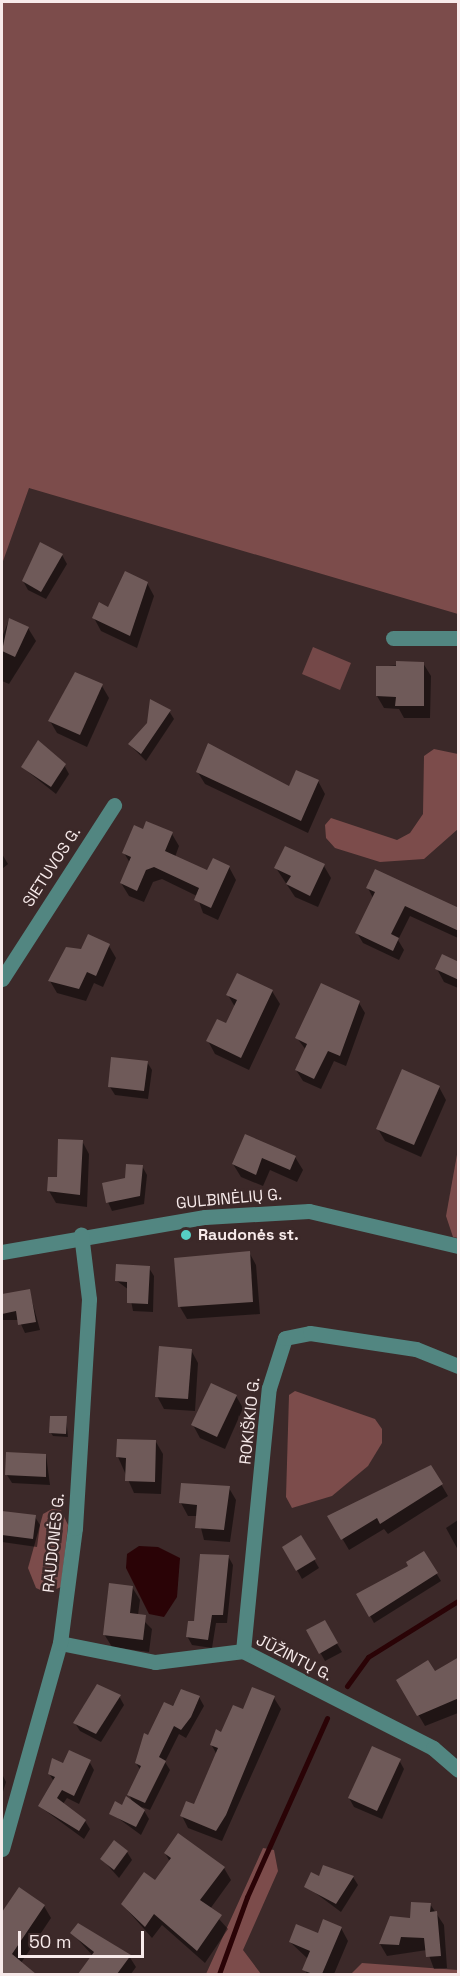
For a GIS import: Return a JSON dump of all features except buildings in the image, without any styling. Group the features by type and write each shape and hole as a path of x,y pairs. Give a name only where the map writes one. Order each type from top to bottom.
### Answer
{"street":[{"path":"393,638 459,638"},
{"name":"SIETUVOS G.","path":"2,979 114,805"},
{"name":"GULBINĖLIŲ G.","path":"2,1252 81,1234 206,1217 309,1211 459,1246"},
{"name":"RAUDONĖS G.","path":"2,1849 60,1642 84,1402 89,1299 81,1234"},
{"name":"ROKIŠKIO G.","path":"243,1651 269,1388 285,1338 310,1333 416,1349 459,1366"},
{"name":"JŪŽINTŲ G.","path":"60,1642 155,1662 243,1651 433,1748 459,1770"}],"shaded area":[{"path":"2,2 458,2 458,614 29,488 2,564"},
{"path":"313,647 351,663 340,690 302,674"},
{"path":"434,749 458,754 458,829 424,859 380,862 335,848 326,838 325,825 331,818 397,840 410,833 423,814 424,756"},
{"path":"458,1149 458,1238 453,1237 446,1216"},
{"path":"295,1391 375,1419 382,1429 382,1443 368,1466 332,1496 292,1508 286,1497 289,1395"},
{"path":"52,1509 61,1510 68,1525 61,1587 47,1593 36,1588 28,1568 43,1514"},
{"path":"139,1546 158,1547 180,1558 177,1597 164,1617 149,1614 126,1568 127,1554"},
{"path":"263,1848 274,1850 278,1871 243,1950 261,1974 206,1974"},
{"path":"362,1963 458,1970 458,1974 351,1974"}],"waterway":[{"path":"347,1686 368,1657 458,1601"},
{"path":"219,1974 247,1897 327,1718"}],"place":[{"name":"Raudonės st.","path":"186,1235"}]}
